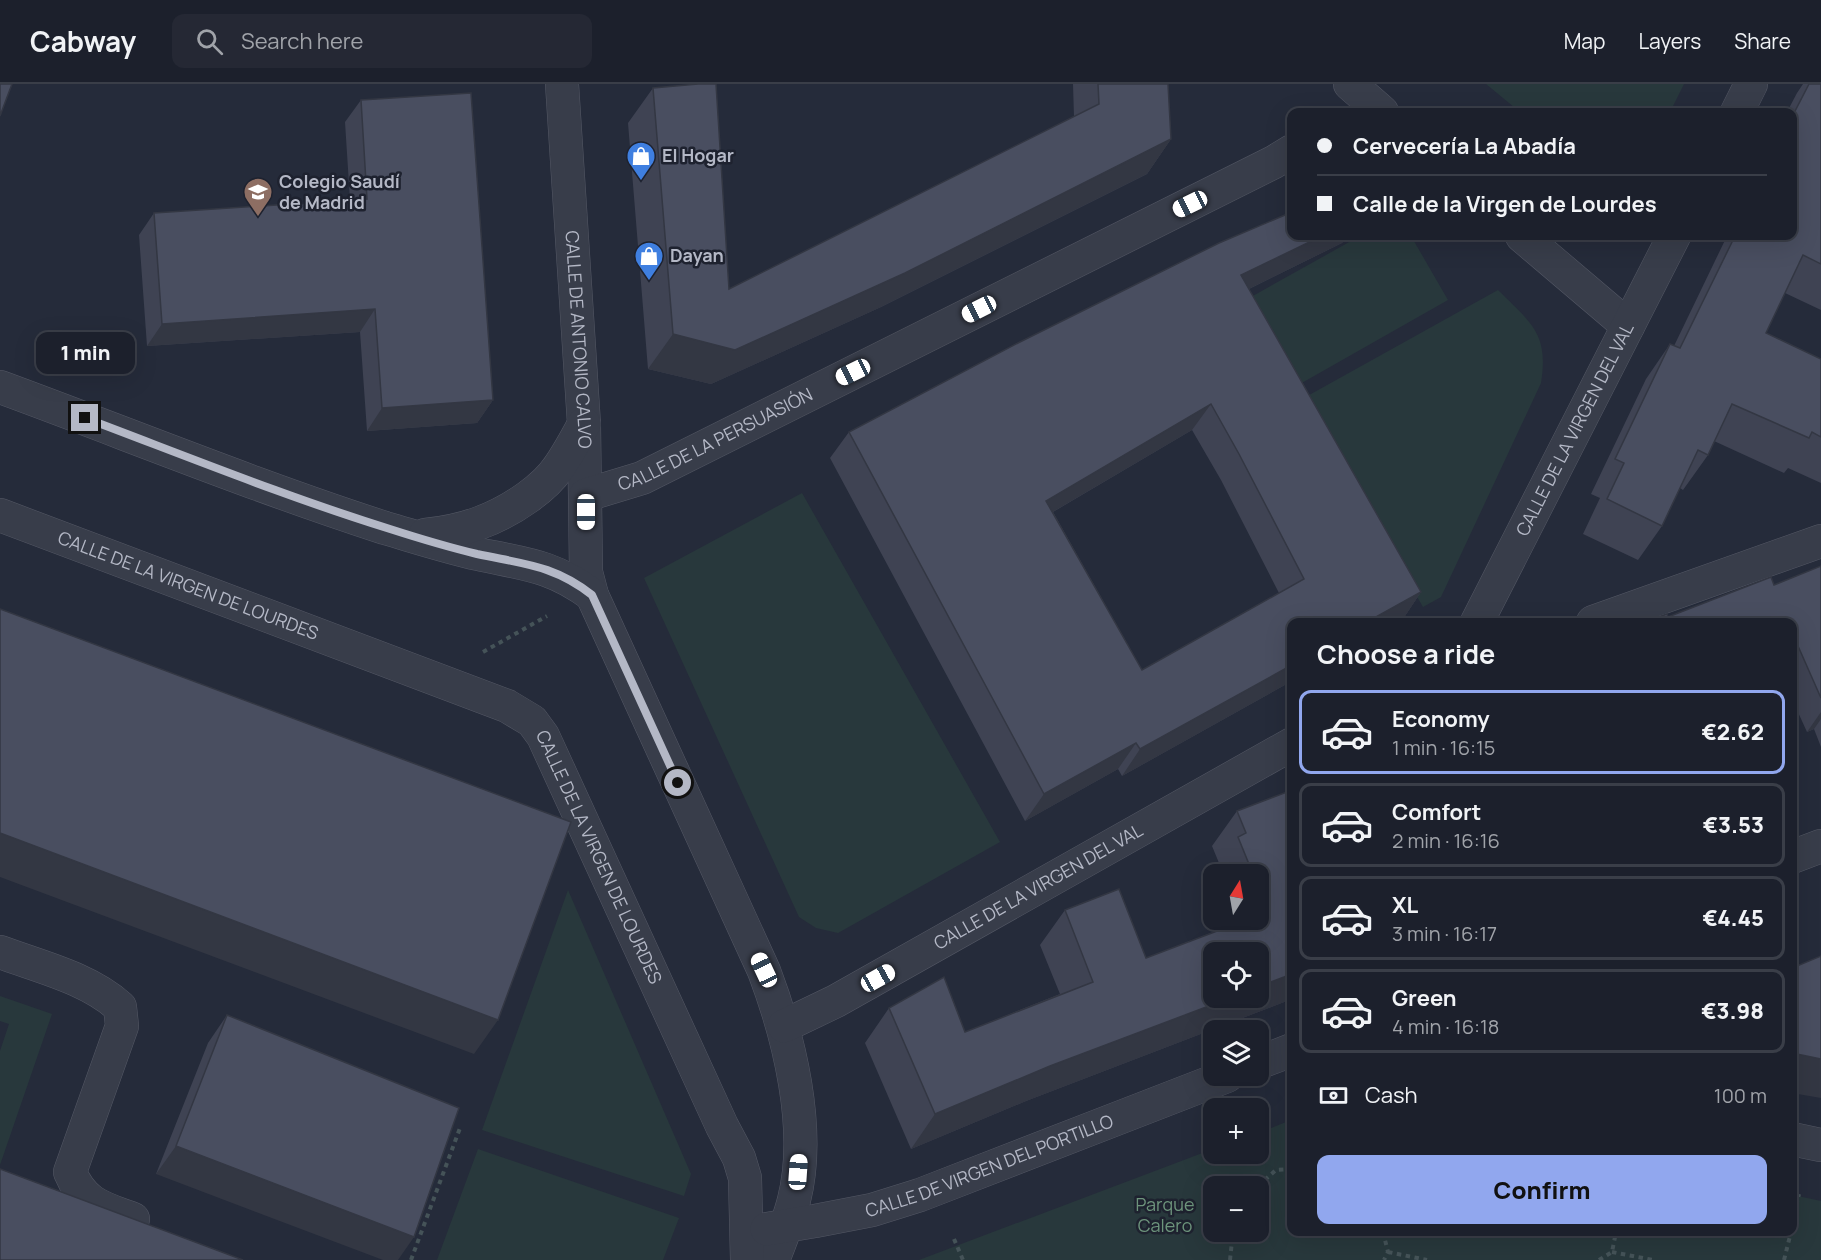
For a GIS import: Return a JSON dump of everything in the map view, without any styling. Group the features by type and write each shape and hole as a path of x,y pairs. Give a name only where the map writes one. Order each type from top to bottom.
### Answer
{"street":[{"name":"CALLE DE ANTONIO CALVO","path":"562,84 584,424 586,572 592,595 764,970 784,1026"},
{"path":"1739,108 1751,84"},
{"name":"CALLE DE LA PERSUASIÓN","path":"586,495 642,477 1287,154"},
{"path":"1527,240 1628,326"},
{"name":"CALLE DE LA VIRGEN DEL VAL","path":"1479,618 1672,240"},
{"path":"0,387 318,505 414,537 476,554 549,569 576,583 592,595"},
{"path":"414,537 473,527 508,511 540,488 557,470 584,424"},
{"name":"CALLE DE LA VIRGEN DE LOURDES","path":"0,515 507,706 532,721 543,736 722,1126 739,1158 745,1178 747,1246"},
{"path":"1604,618 1821,541"},
{"name":"CALLE DE LA VIRGEN DEL VAL","path":"784,1026 836,1001 1287,747"},
{"path":"1797,855 1821,846"},
{"path":"0,952 55,972 105,994 120,1007 122,1026 70,1172 76,1187 93,1204 157,1228"},
{"path":"773,1260 795,1198 801,1137 790,1053 784,1026"},
{"path":"1269,1059 1287,1052"},
{"name":"CALLE DE VIRGEN DEL PORTILLO","path":"747,1246 786,1225 872,1210 920,1195 1203,1085"},
{"path":"1797,1140 1821,1144"}],"path":[{"path":"475,657 553,613"},
{"path":"411,1260 460,1128"},
{"path":"1269,1176 1276,1170 1287,1169"},
{"path":"1797,1202 1799,1194"},
{"path":"1384,1236 1388,1252 1384,1260"},
{"path":"1612,1252 1615,1236"},
{"path":"1784,1260 1790,1236"},
{"path":"954,1239 963,1260"},
{"path":"1230,1260 1232,1242"},
{"path":"1388,1252 1427,1260"},
{"path":"1599,1260 1612,1252 1653,1260"}],"green space":[{"path":"1486,84 1684,84 1672,108 1515,108"},
{"path":"1353,240 1413,240 1448,300 1300,384 1251,297"},
{"path":"1498,290 1520,311 1540,340 1543,366 1541,383 1441,597 1423,607 1302,399"},
{"path":"802,493 1000,842 838,933 816,928 799,917 644,578"},
{"path":"568,890 691,1174 684,1196 482,1130"},
{"path":"0,996 52,1014 0,1165 0,1051 9,1024 0,1021"},
{"name":"Parque Calero","path":"1287,1122 1287,1236 1797,1236 1797,1196 1821,1201 1821,1260 919,1260 1203,1153 1203,1164 1269,1164 1269,1129"},
{"path":"478,1149 679,1218 663,1260 437,1260"}],"building":[{"path":"0,84 12,84 0,116"},
{"path":"716,84 729,289 1099,104 1098,84 1168,84 1171,139 905,273 735,350 673,334 653,88"},
{"path":"1809,84 1821,84 1821,264 1803,255 1766,333 1821,359 1821,437 1812,432 1809,438 1732,404 1708,455 1698,450 1662,526 1607,499 1624,463 1615,459 1670,344 1680,348 1733,240 1797,240 1797,108"},
{"path":"471,93 493,400 382,408 375,309 162,324 154,213 367,199 361,100"},
{"path":"1287,214 1287,240 1314,240 1241,275 1421,592 1374,618 1287,618 1287,668 1140,749 1136,743 1044,794 849,432 1018,343 1219,243","holes":["1211,404 1304,579 1142,670 1046,501"]},
{"path":"1821,566 1821,698 1797,644 1797,618 1656,618 1667,614 1668,617 1771,577 1774,585"},
{"path":"0,609 571,822 498,1020 0,833"},
{"path":"1287,792 1287,976 1269,983 1269,942 1203,942 1204,1008 1050,1066 935,1114 889,1008 944,977 965,1032 1093,982 1065,910 1119,889 1146,958 1220,930 1269,930 1269,864 1249,864 1238,837 1246,833 1237,811"},
{"path":"1821,956 1821,1059 1797,1054 1797,966"},
{"path":"227,1015 459,1108 414,1237 176,1146"},
{"path":"0,1169 243,1260 0,1260"}],"place":[{"name":"El Hogar","path":"641,182"},
{"name":"Colegio Saudí de Madrid","path":"258,218"},
{"name":"Dayan","path":"649,282"}],"route":[{"path":"85,418 386,528 476,554 549,569 576,583 592,595 678,783"}]}
